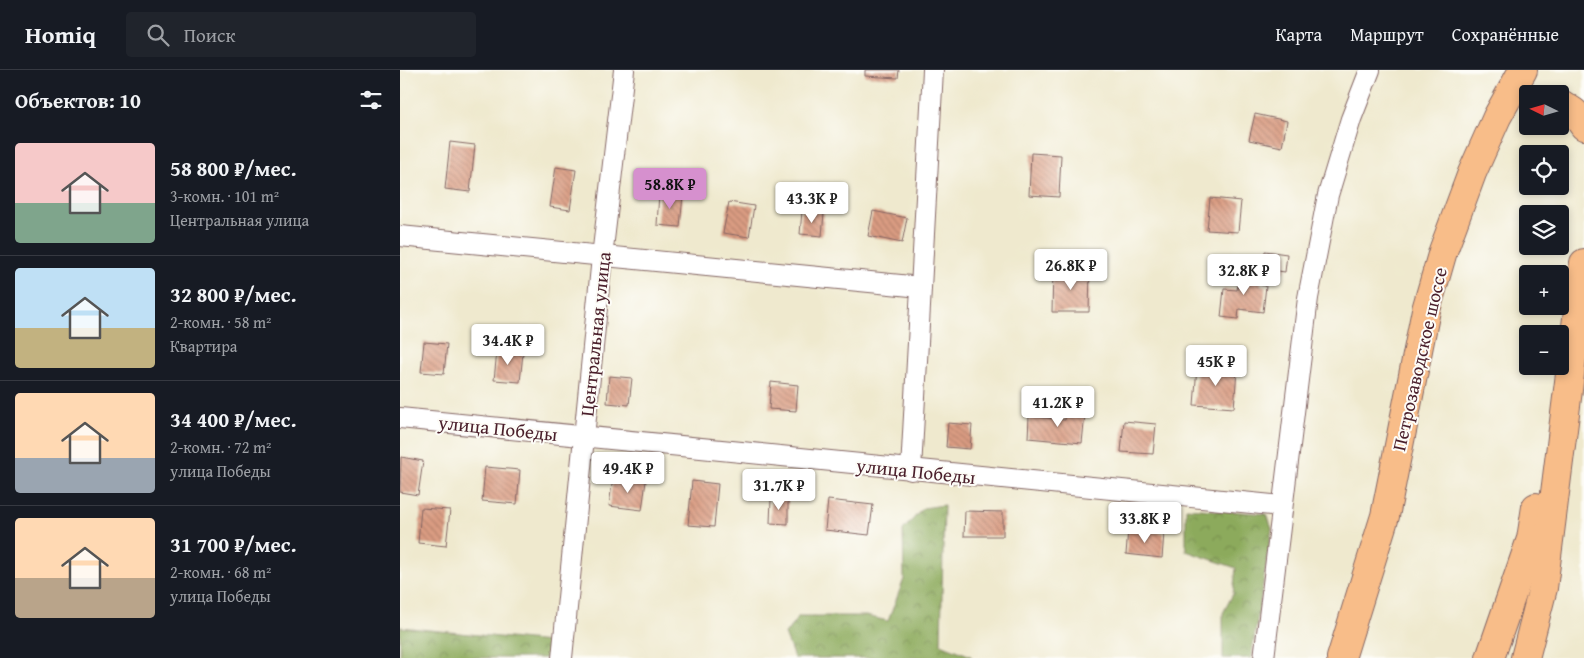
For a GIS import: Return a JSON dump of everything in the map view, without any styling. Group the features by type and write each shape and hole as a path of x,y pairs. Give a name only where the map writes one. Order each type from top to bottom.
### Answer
{"main road":[{"name":"Петрозаводское шоссе","path":"1341,658 1386,516 1428,302 1443,251 1472,173 1497,118 1523,70"},
{"path":"1497,118 1510,105 1519,102"},
{"path":"1569,109 1574,112 1584,126"},
{"path":"1525,658 1543,588 1584,263"},
{"path":"1490,658 1531,539 1548,416 1574,348"}],"street":[{"name":"Центральная улица","path":"562,658 602,257 624,70"},
{"path":"911,470 933,70"},
{"path":"1264,658 1308,298 1328,195 1351,119 1370,70"},
{"path":"400,236 921,287"},
{"name":"улица Победы","path":"400,418 1282,506"}],"green space":[{"path":"944,505 941,644 971,656 971,658 794,658 785,634 799,616 866,616 888,621 904,579 903,530 923,508"},
{"path":"1186,508 1267,514 1272,529 1251,658 1223,658 1223,613 1233,594 1236,568 1186,551"},
{"path":"400,627 549,642 547,658 400,658"}],"building":[{"path":"865,70 899,70 898,78 865,76"},
{"path":"1255,114 1287,121 1282,147 1249,140"},
{"path":"450,142 475,145 470,192 445,189"},
{"path":"1031,153 1061,155 1059,197 1029,195"},
{"path":"556,167 576,170 570,210 550,207"},
{"path":"659,193 683,195 680,227 657,225"},
{"path":"1210,198 1241,201 1238,232 1207,230"},
{"path":"729,202 754,206 749,237 723,233"},
{"path":"802,211 824,213 822,236 800,234"},
{"path":"873,211 907,218 902,243 868,236"},
{"path":"1265,251 1287,254 1285,272 1263,269"},
{"path":"1053,270 1090,270 1089,312 1052,312"},
{"path":"1240,270 1262,273 1261,285 1266,286 1263,312 1239,309 1238,319 1221,317 1224,289 1237,290"},
{"path":"424,342 447,344 444,374 421,372"},
{"path":"497,351 523,353 520,382 494,380"},
{"path":"1197,367 1237,370 1234,408 1194,405"},
{"path":"609,376 632,378 629,405 607,403"},
{"path":"771,382 798,385 796,411 769,409"},
{"path":"1066,412 1085,414 1082,443 1028,438 1029,416 1065,420"},
{"path":"1124,421 1156,424 1153,454 1121,452"},
{"path":"948,423 972,425 970,449 946,447"},
{"path":"401,457 423,461 418,495 400,492"},
{"path":"485,467 520,470 517,504 482,501"},
{"path":"613,477 646,481 642,510 609,506"},
{"path":"692,481 718,484 714,527 688,525"},
{"path":"771,499 788,499 788,524 770,523"},
{"path":"828,500 873,505 869,535 825,530"},
{"path":"421,508 450,510 446,546 418,543"},
{"path":"965,511 1003,512 1003,536 964,536"},
{"path":"1128,530 1164,533 1162,558 1126,554"}]}
